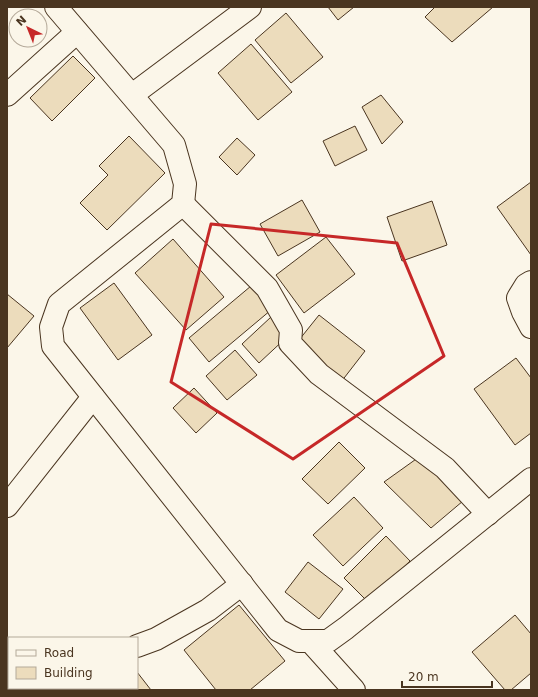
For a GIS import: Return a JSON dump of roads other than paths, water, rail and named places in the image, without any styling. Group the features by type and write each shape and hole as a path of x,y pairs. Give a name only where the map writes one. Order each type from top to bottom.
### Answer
{"street":[{"path":"56,7 174,145 185,184 183,204 59,304 50,327 53,346 278,630 298,641 328,641 531,479"},
{"path":"132,95 250,7"},
{"path":"7,95 77,32"},
{"path":"183,204 268,288 291,330 290,343 320,374 445,468 488,514"},
{"path":"531,282 526,285 518,298 522,312 531,327"},
{"path":"7,506 93,397"},
{"path":"138,646 156,639 208,610 242,584"},
{"path":"310,641 354,690"}]}
